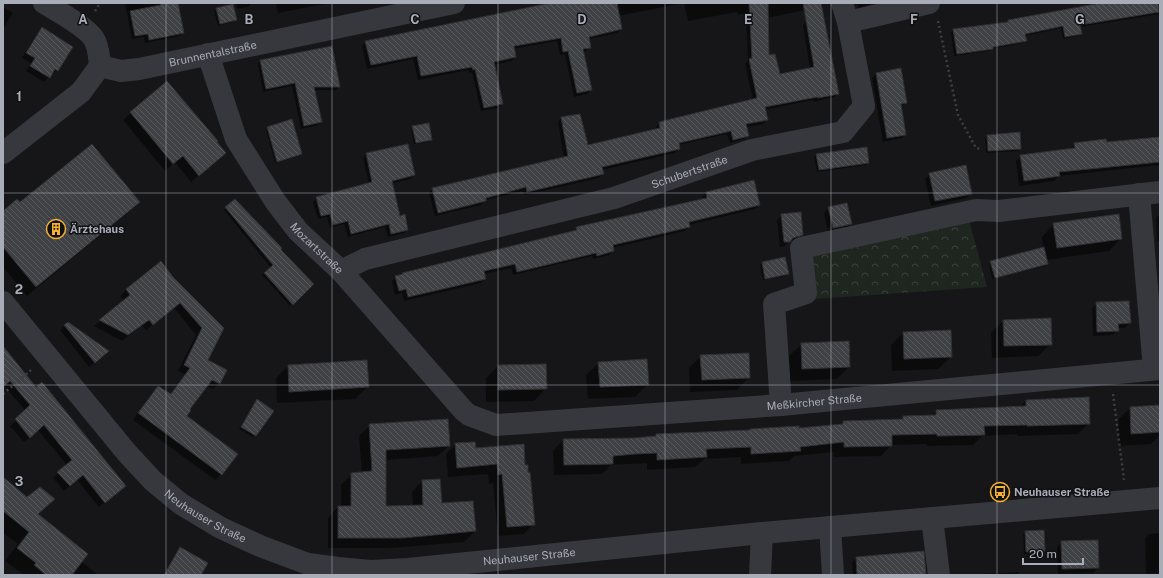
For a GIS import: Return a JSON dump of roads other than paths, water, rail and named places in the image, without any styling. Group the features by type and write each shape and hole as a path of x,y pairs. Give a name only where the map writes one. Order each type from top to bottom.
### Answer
{"street":[{"path":"3,153 81,92 100,66 94,38 83,28 44,3"},
{"name":"Brunnentalstraße","path":"100,66 121,71 139,69 454,3"},
{"name":"Schubertstraße","path":"342,271 365,259 614,198 752,150 843,132 864,106 845,13 933,10"},
{"name":"Mozartstraße","path":"208,54 236,139 275,201 298,231 342,271 469,415"},
{"path":"782,405 774,304 806,294 801,248 976,210 999,211 1150,193 1157,369"},
{"name":"Neuhauser Straße","path":"3,302 127,453 153,481 181,504 221,528 260,546 308,564 338,568 378,570 465,569 762,533 1160,498"},
{"name":"Meßkircher Straße","path":"469,415 496,425 782,405 1157,369"},
{"path":"932,518 939,575"},
{"path":"830,527 833,575"},
{"path":"760,575 762,533"}],"place":[{"name":"Ärztehaus","path":"56,229"},
{"name":"Neuhauser Straße","path":"1000,492"}]}
